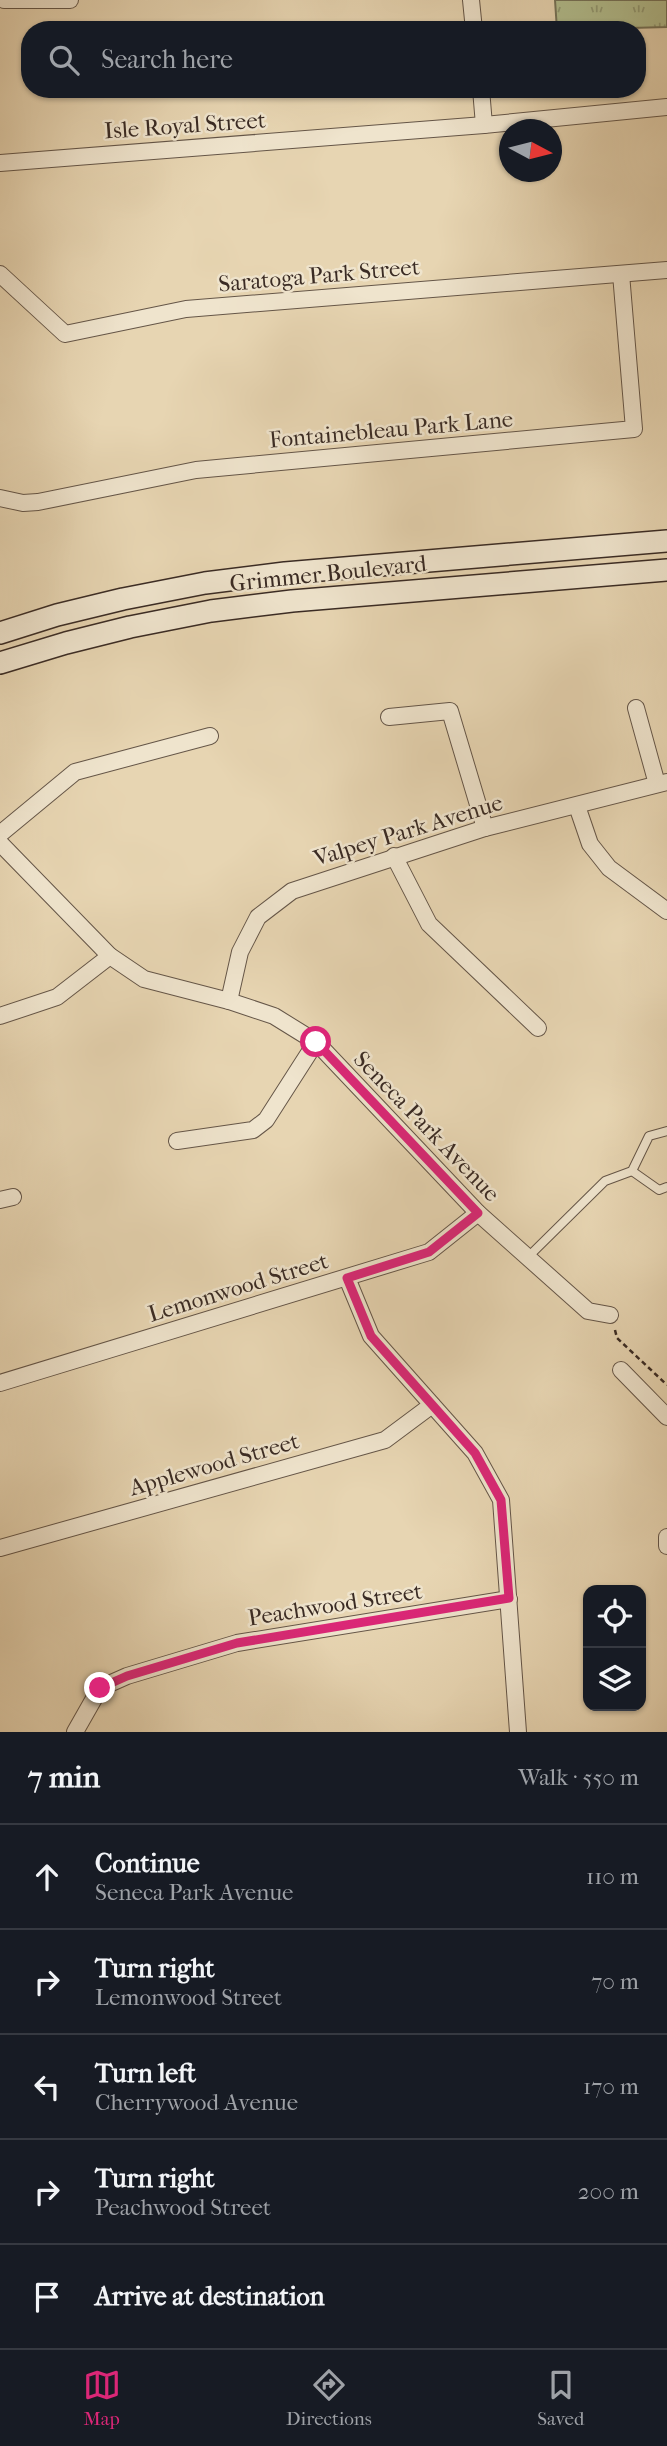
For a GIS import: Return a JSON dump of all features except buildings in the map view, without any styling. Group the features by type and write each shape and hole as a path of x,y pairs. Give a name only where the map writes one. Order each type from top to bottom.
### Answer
{"main road":[{"name":"Grimmer Boulevard","path":"0,633 123,599 205,583 285,573 667,541"},
{"name":"Grimmer Boulevard","path":"0,663 130,627 211,611 292,601 667,570"}],"street":[{"path":"4,0 70,0"},
{"path":"471,0 473,21"},
{"path":"482,98 485,125"},
{"name":"Isle Royal Street","path":"0,163 485,125 667,107"},
{"name":"Saratoga Park Street","path":"0,274 65,334 186,309 667,270"},
{"name":"Fontainebleau Park Lane","path":"0,498 23,503 38,502 196,470 634,429 621,274"},
{"path":"636,708 662,783"},
{"path":"389,717 450,711 485,828"},
{"path":"0,834 75,772 210,736"},
{"name":"Valpey Park Avenue","path":"229,1001 240,953 258,917 292,891 485,828 662,783"},
{"path":"578,806 590,844 608,868 667,911"},
{"name":"Seneca Park Avenue","path":"0,843 110,956 144,979 229,1001 274,1016 316,1042 478,1213 588,1311 611,1315"},
{"path":"394,856 429,924 538,1028"},
{"path":"0,1016 57,997 110,956"},
{"path":"177,1141 253,1130 266,1120 316,1042"},
{"name":"Lemonwood Street","path":"0,1383 429,1252 478,1213"},
{"path":"347,1278 371,1336 475,1453 501,1500 518,1732"},
{"path":"621,1370 667,1417"},
{"name":"Applewood Street","path":"0,1548 385,1440 432,1405"},
{"path":"667,1537 667,1546"},
{"name":"Peachwood Street","path":"75,1732 100,1688 127,1676 237,1643 509,1598"}],"lane":[{"path":"528,1257 605,1181 632,1171 649,1136 667,1131"},
{"path":"632,1171 659,1190 667,1187"}],"path":[{"path":"611,1315 617,1338 667,1385"}],"green space":[{"path":"555,0 667,0 667,27 646,28 646,21 556,21"}],"route":[{"path":"100,1688 127,1676 237,1643 509,1598 501,1500 475,1453 371,1336 347,1278 429,1252 478,1213 316,1042"}]}
